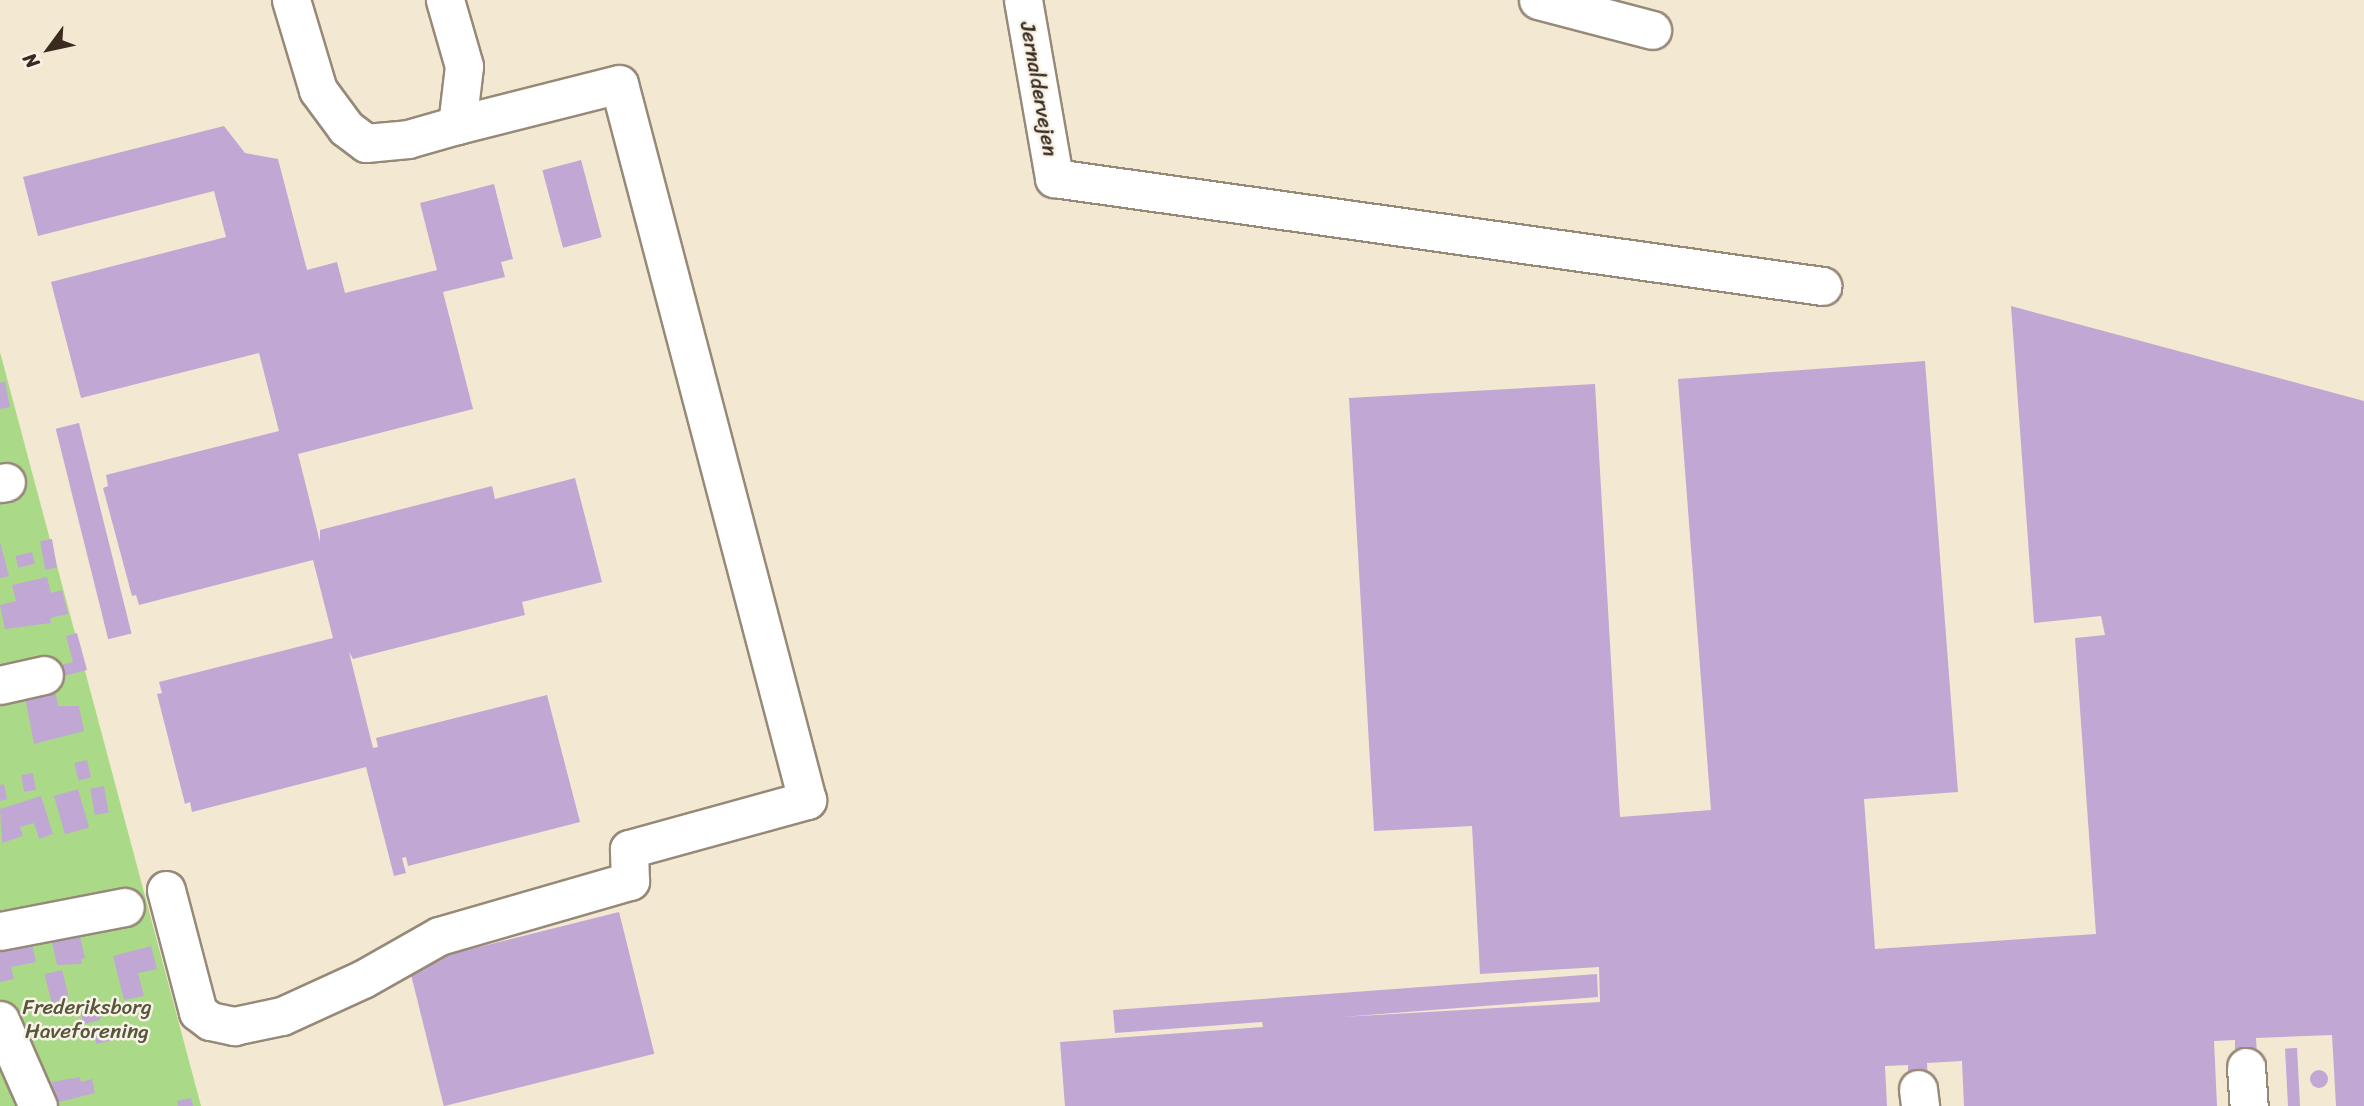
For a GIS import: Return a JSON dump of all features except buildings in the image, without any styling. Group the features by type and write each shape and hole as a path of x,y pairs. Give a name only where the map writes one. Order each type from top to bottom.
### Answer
{"street":[{"path":"166,890 198,1012 210,1021 234,1026 282,1016 363,979 439,936 630,881 629,849 807,800 687,327 619,84 408,139 366,143 346,128 318,90 291,0"},
{"path":"445,0 464,66 457,125"},
{"name":"Jernaldervejen","path":"1023,0 1054,178 1822,286"},
{"path":"1538,0 1652,30"},
{"path":"0,685 44,675"},
{"path":"0,931 125,907"},
{"path":"0,1020 38,1106"},
{"path":"2246,1066 2249,1106"}],"green space":[{"name":"Frederiksborg Haveforening","path":"0,352 201,1106 0,1106"}]}
